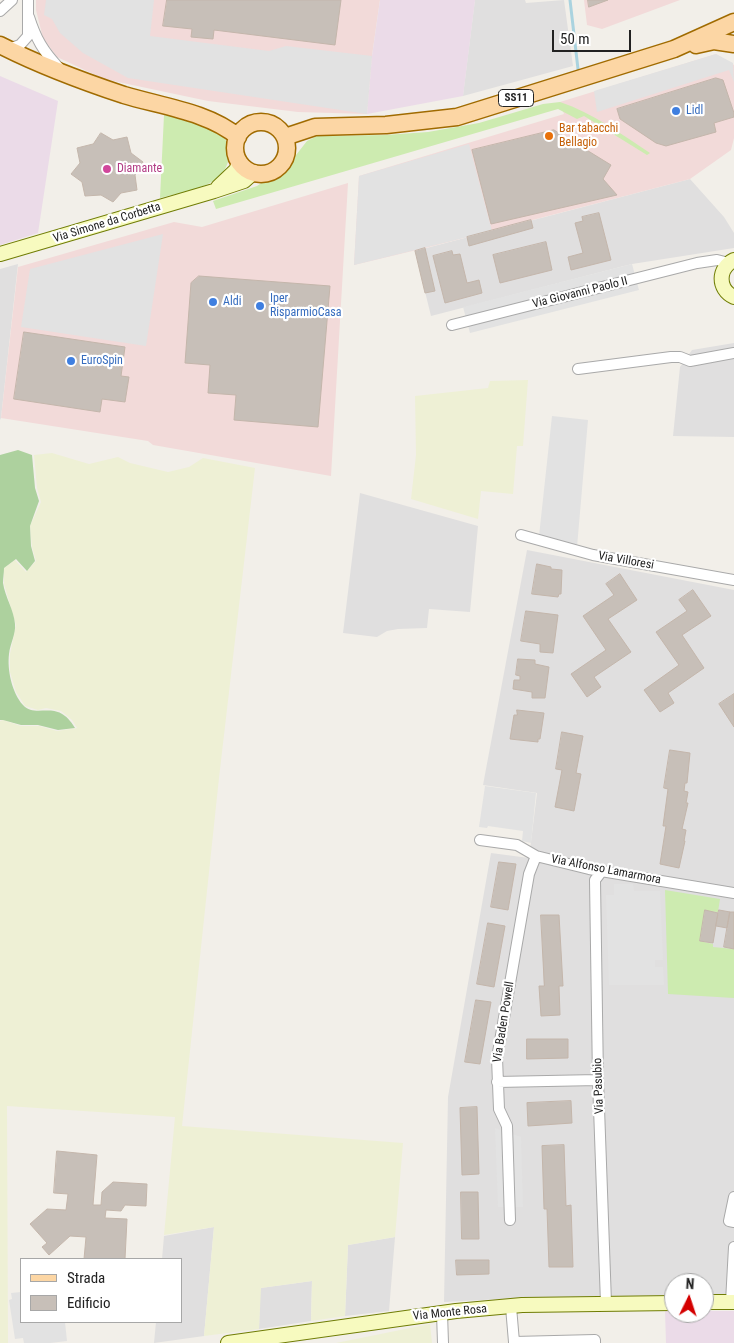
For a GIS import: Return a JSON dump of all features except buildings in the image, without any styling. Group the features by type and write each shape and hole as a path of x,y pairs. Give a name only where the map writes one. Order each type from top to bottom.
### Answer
{"main road":[{"path":"674,49 734,22"},
{"path":"674,49 714,41 734,44"},
{"path":"4,47 62,73 210,120 228,128 238,137"},
{"name":"SS11","path":"285,138 315,127 386,125 457,117 674,49"},
{"path":"266,122 281,130 285,138 287,146 283,162 270,172 254,172 240,162 236,150 238,137 250,125 266,122"}],"street":[{"path":"0,10 12,0"},
{"path":"4,47 24,42 28,36 28,0"},
{"path":"29,17 36,38 45,53 62,73"},
{"name":"Via Simone da Corbetta","path":"214,191 227,180 240,162"},
{"name":"Via Simone da Corbetta","path":"0,254 214,191 244,181 254,172"},
{"path":"707,261 721,275 724,290 734,297"},
{"name":"Via Giovanni Paolo II","path":"452,325 707,261 732,261"},
{"path":"721,275 725,266 732,261"},
{"path":"578,369 680,357 690,361 734,353"},
{"name":"Via Villoresi","path":"521,535 593,555 734,580"},
{"name":"Via Alfonso Lamarmora","path":"480,840 517,846 536,856 602,871 734,893"},
{"name":"Via Baden Powell","path":"510,1220 507,1126 499,1109 497,1058 529,874 536,856"},
{"name":"Via Pasubio","path":"602,871 595,880 598,1080 606,1303"},
{"path":"498,1082 598,1080"},
{"path":"734,1197 729,1221 734,1222"},
{"path":"714,1302 733,1302 734,1247"},
{"name":"Via Monte Rosa","path":"228,1343 442,1313 511,1307 606,1303 664,1303"},
{"path":"511,1307 514,1342 595,1340 595,1343"},
{"path":"442,1313 443,1343"}],"shaded area":[{"path":"36,0 380,0 372,56 367,114 298,112 208,101 104,79 57,57 43,38 36,10"},
{"path":"46,0 154,0 150,36 269,51 286,46 372,56 367,114 128,78 83,53 60,33 52,19 44,15"},
{"path":"380,0 475,0 463,96 367,114 372,56"},
{"path":"475,0 525,0 526,3 564,0 573,66 463,96"},
{"path":"584,0 680,0 602,29 587,25"},
{"path":"716,54 734,65 734,138 731,150 690,179 354,265 359,176 564,114 560,102"},
{"path":"716,54 733,63 734,82 729,70 597,112 594,91"},
{"path":"0,76 58,101 38,233 0,245"},
{"path":"469,144 492,231 354,265 359,176"},
{"path":"690,179 724,217 734,233 734,248 632,264 431,316 415,251"},
{"path":"348,183 331,476 153,445 148,441 1,418 18,267 174,222 202,227"},
{"path":"163,234 146,346 21,327 30,269"},
{"path":"18,264 1,418 0,420 0,269"},
{"path":"632,264 639,290 470,333 463,307"},
{"path":"734,343 734,437 673,436 680,367 692,350"},
{"path":"552,416 588,420 577,547 539,536"},
{"path":"360,493 478,526 470,612 429,609 427,628 398,629 387,631 377,637 343,633"},
{"path":"527,550 734,590 734,1297 714,1297 714,1273 664,1273 664,1297 521,1298 444,1302 448,1097 491,853 529,858 537,793 483,785"},
{"path":"485,786 536,793 531,843 522,841 523,831 488,826 487,828 479,827"},
{"path":"614,884 633,884 634,891 660,891 663,960 655,960 655,967 663,967 664,985 609,985 606,895 614,895"},
{"path":"495,1128 521,1137 523,1207 498,1207"},
{"path":"214,1227 204,1336 154,1343 156,1323 182,1323 182,1258 162,1258 164,1236"},
{"path":"395,1237 389,1311 345,1316 348,1245"},
{"path":"312,1281 311,1321 259,1329 260,1288"},
{"path":"20,1292 20,1323 65,1323 67,1341 24,1343 23,1338 15,1339 9,1300 12,1299 11,1293"},
{"path":"714,1311 734,1311 734,1343 666,1343 665,1323 714,1323"}],"green space":[{"path":"560,102 595,118 650,153 647,155 584,116 577,119 558,109 216,209 213,201 257,186 289,164 307,141 317,136 428,132 479,123 543,104"},
{"path":"164,115 210,126 225,139 229,155 224,171 208,184 160,198"},
{"path":"528,380 523,446 517,446 513,494 481,491 478,519 411,499 416,455 415,396 488,388 490,381"},
{"path":"18,450 32,455 35,488 39,501 30,526 31,546 35,561 27,571 16,559 4,568 3,583 15,624 15,632 9,654 10,674 13,688 23,705 34,711 48,710 61,713 75,728 58,730 38,725 21,725 0,720 0,455"},
{"path":"52,453 89,464 118,457 130,463 168,472 189,467 203,458 255,468 219,778 182,1126 403,1143 395,1237 348,1245 345,1316 311,1321 312,1281 261,1288 259,1329 204,1336 214,1227 164,1235 175,1117 7,1106 8,1343 0,1343 0,721 3,720 21,726 39,726 57,731 77,728 72,720 61,711 46,708 38,710 25,706 16,692 10,672 10,654 16,625 4,584 4,568 15,560 26,572 36,561 32,547 30,526 41,502 37,488 34,455"},
{"path":"665,890 720,899 718,912 705,911 700,941 713,944 713,947 734,949 734,998 668,994"},
{"path":"430,1324 432,1343 336,1343"}],"waterway":[{"path":"570,0 578,69"}],"place":[{"name":"Lidl","path":"676,111"},
{"name":"Bar tabacchi Bellagio","path":"549,136"},
{"name":"Diamante","path":"107,169"},
{"name":"Aldi","path":"213,302"},
{"name":"Iper RisparmioCasa","path":"260,306"},
{"name":"EuroSpin","path":"71,361"}]}
